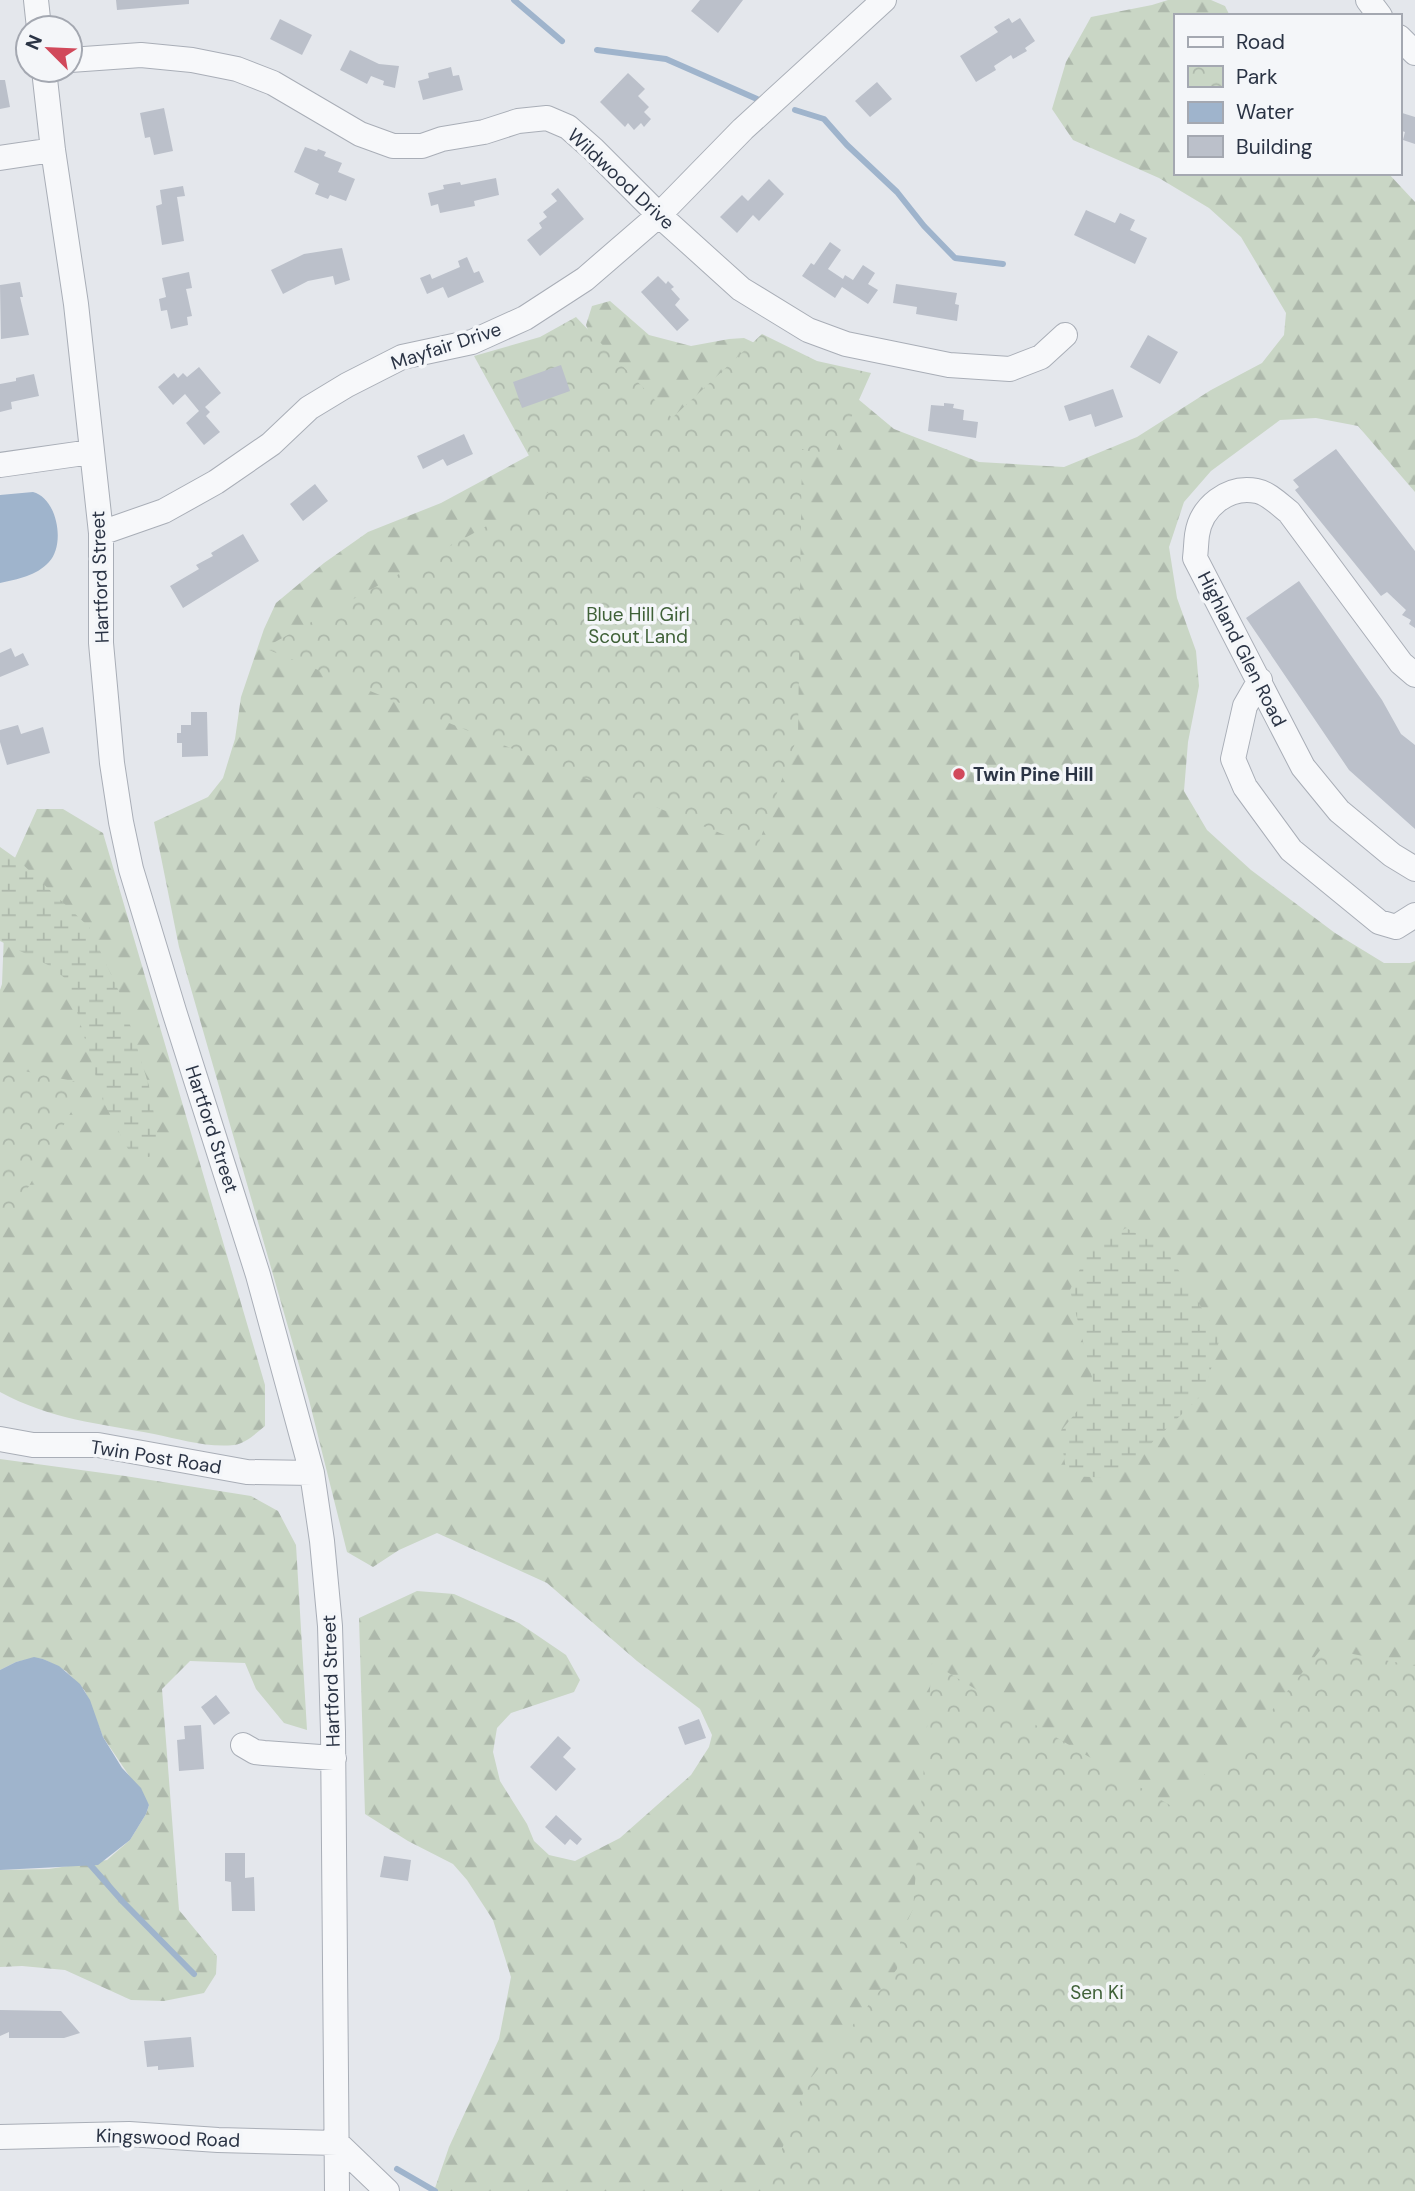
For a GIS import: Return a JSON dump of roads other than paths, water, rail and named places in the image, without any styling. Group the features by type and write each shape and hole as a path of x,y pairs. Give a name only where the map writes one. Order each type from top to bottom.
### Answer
{"street":[{"name":"Mayfair Drive","path":"101,533 164,511 216,482 271,444 309,408 401,357 472,342 525,318 584,279 659,215 743,129 884,0"},
{"path":"1401,39 1415,53"},
{"name":"Wildwood Drive","path":"84,59 141,55 192,60 237,69 273,83 360,134 393,146 422,146 442,139 484,132 517,121 547,118 568,127 593,149 659,215 741,289 808,330 846,344 949,365 1010,369 1041,357 1065,335"},
{"name":"Hartford Street","path":"46,84 76,304 101,533 102,643 111,763 123,834 174,1011 248,1241 312,1473 326,1570 334,1758 337,2191"},
{"path":"0,158 53,150"},
{"path":"0,466 91,452"},
{"name":"Highland Glen Road","path":"1415,675 1401,663 1289,512 1258,491 1230,491 1208,508 1197,533 1195,558 1303,768 1339,811 1392,855 1415,869"},
{"path":"1260,680 1245,706 1233,759 1245,787 1291,850 1379,922 1396,927 1415,915"},
{"name":"Twin Post Road","path":"0,1439 33,1445 98,1445 247,1472 312,1473"},
{"path":"243,1745 255,1752 334,1758"},
{"name":"Kingswood Road","path":"0,2137 129,2134 218,2140 337,2143"},
{"path":"337,2143 387,2191"}],"water":[{"path":"33,492 48,503 53,512 58,534 54,554 38,571 0,583 0,495"},
{"path":"34,1657 59,1666 80,1684 90,1700 103,1737 122,1768 141,1788 149,1805 130,1840 98,1865 0,1870 0,1670"}],"waterway":[{"path":"514,0 562,41"},
{"path":"597,50 666,59 757,99"},
{"path":"795,110 824,119 847,145 897,192 924,226 955,258 1003,264"},
{"path":"86,1860 194,1974"},
{"path":"397,2169 435,2191"}],"place":[{"name":"Twin Pine Hill","path":"959,774"}],"park label":[{"name":"Blue Hill Girl Scout Land","path":"638,625"},
{"name":"Sen Ki","path":"1097,1992"}]}
